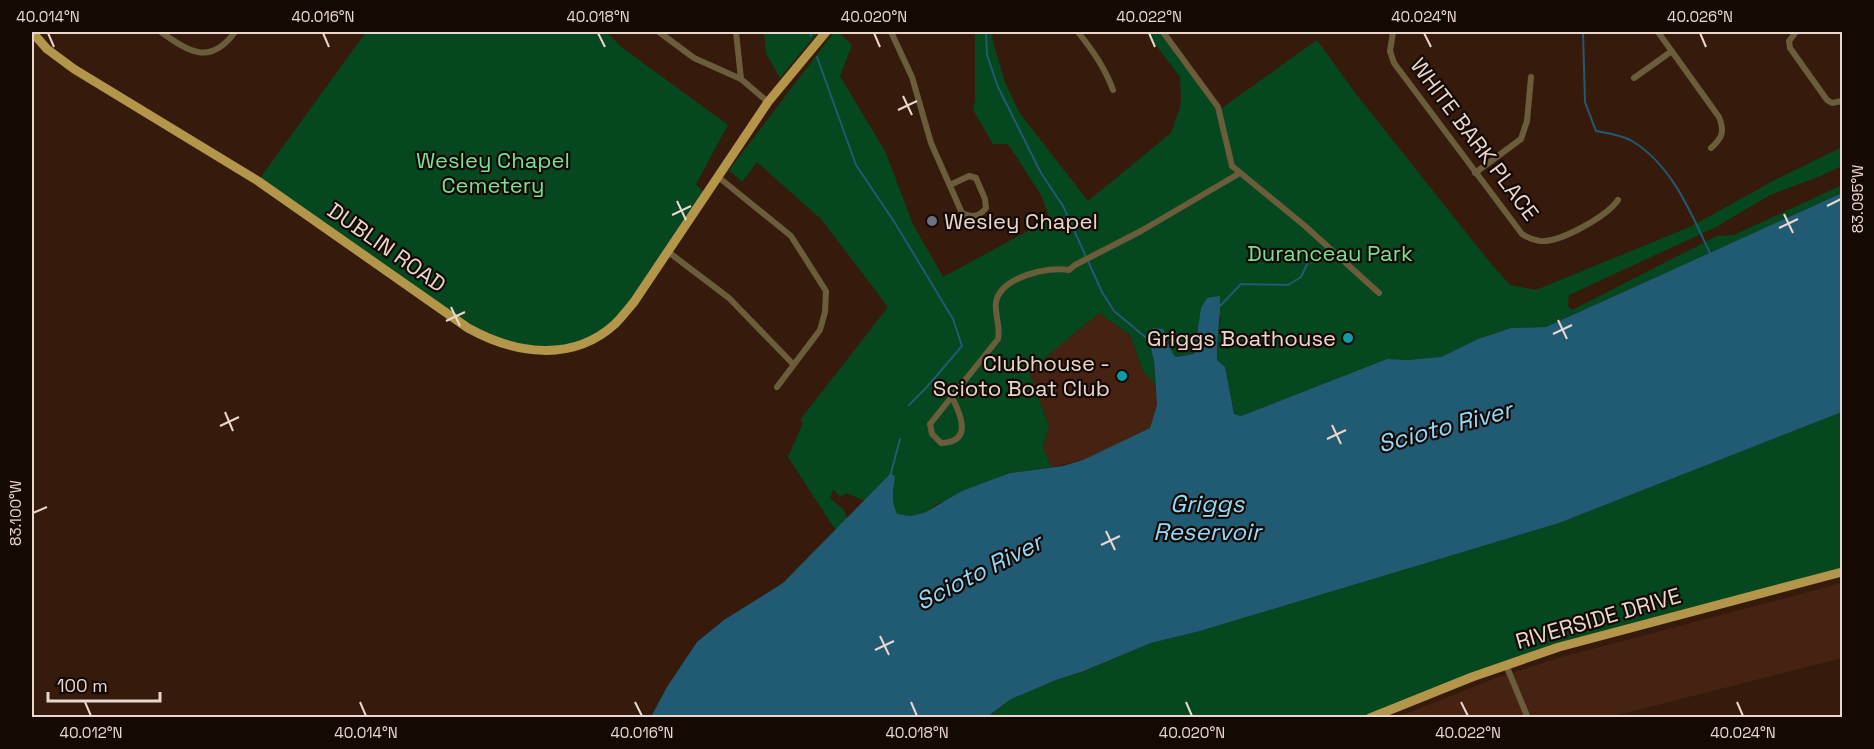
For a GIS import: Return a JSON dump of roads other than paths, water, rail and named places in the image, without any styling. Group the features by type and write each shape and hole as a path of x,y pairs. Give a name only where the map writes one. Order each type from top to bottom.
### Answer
{"main road":[{"name":"DUBLIN ROAD","path":"32,32 47,49 74,69 258,181 468,328 505,345 532,350 556,350 578,344 603,333 616,323 634,302 768,102 826,32"},
{"name":"RIVERSIDE DRIVE","path":"1370,717 1506,664 1559,647 1842,572"}],"street":[{"path":"161,32 188,50 208,52 220,48 235,32"},
{"path":"659,32 694,58 741,79 768,102"},
{"path":"736,32 741,79"},
{"path":"891,32 912,76 932,143 950,185 962,213 969,217 976,216 986,208 985,199 976,178 969,176 950,185"},
{"path":"1078,32 1099,59 1113,90"},
{"path":"1163,32 1215,101 1232,166 1305,226 1379,293"},
{"name":"WHITE BARK PLACE","path":"1393,32 1390,51 1394,63 1518,230 1527,237 1541,241 1558,238 1596,220 1613,207 1618,200"},
{"path":"1658,32 1721,123 1723,134 1711,148"},
{"path":"1796,32 1789,41 1790,48 1822,94 1832,103 1842,101"},
{"path":"1634,78 1672,51"},
{"path":"1475,173 1521,139 1527,121 1531,77"},
{"path":"952,397 963,427 956,439 941,443 932,434 930,424 998,339 996,298 1009,283 1030,274 1052,269 1069,270 1115,246 1240,173"},
{"path":"717,176 790,236 826,291 825,312 820,330 777,387"},
{"path":"667,251 729,298 793,364"},
{"path":"1506,664 1528,717"}],"water":[{"name":"Griggs Reservoir","path":"1842,193 1842,412 1559,523 1200,631 1151,643 1011,699 987,717 651,717 667,687 697,642 724,620 783,583 891,473 895,477 893,500 897,514 910,516 924,513 962,491 1010,473 1063,466 1083,460 1150,428 1157,405 1154,361 1148,336 1153,328 1163,329 1176,357 1194,354 1201,308 1207,298 1220,296 1217,360 1225,367 1234,414 1241,416 1387,359 1441,357 1478,339 1511,328 1546,327"}],"waterway":[{"path":"810,32 811,36"},
{"path":"986,32 987,55 998,87 1041,173 1063,206 1102,292 1114,311 1150,341"},
{"path":"1583,32 1585,102 1596,131 1614,134 1632,141 1658,163 1679,191 1710,253"},
{"path":"817,57 856,165 895,223 953,319 962,346 909,405"},
{"path":"1220,306 1241,284 1288,285 1301,277 1313,252"},
{"path":"891,473 900,439"}],"place":[{"name":"Wesley Chapel","path":"932,221"},
{"name":"Griggs Boathouse","path":"1348,338"},
{"name":"Clubhouse - Scioto Boat Club","path":"1122,376"}],"park label":[{"name":"Wesley Chapel Cemetery","path":"493,172"},
{"name":"Duranceau Park","path":"1330,253"}],"water label":[{"name":"Scioto River","path":"1445,427"},
{"name":"Scioto River","path":"979,572"}]}
